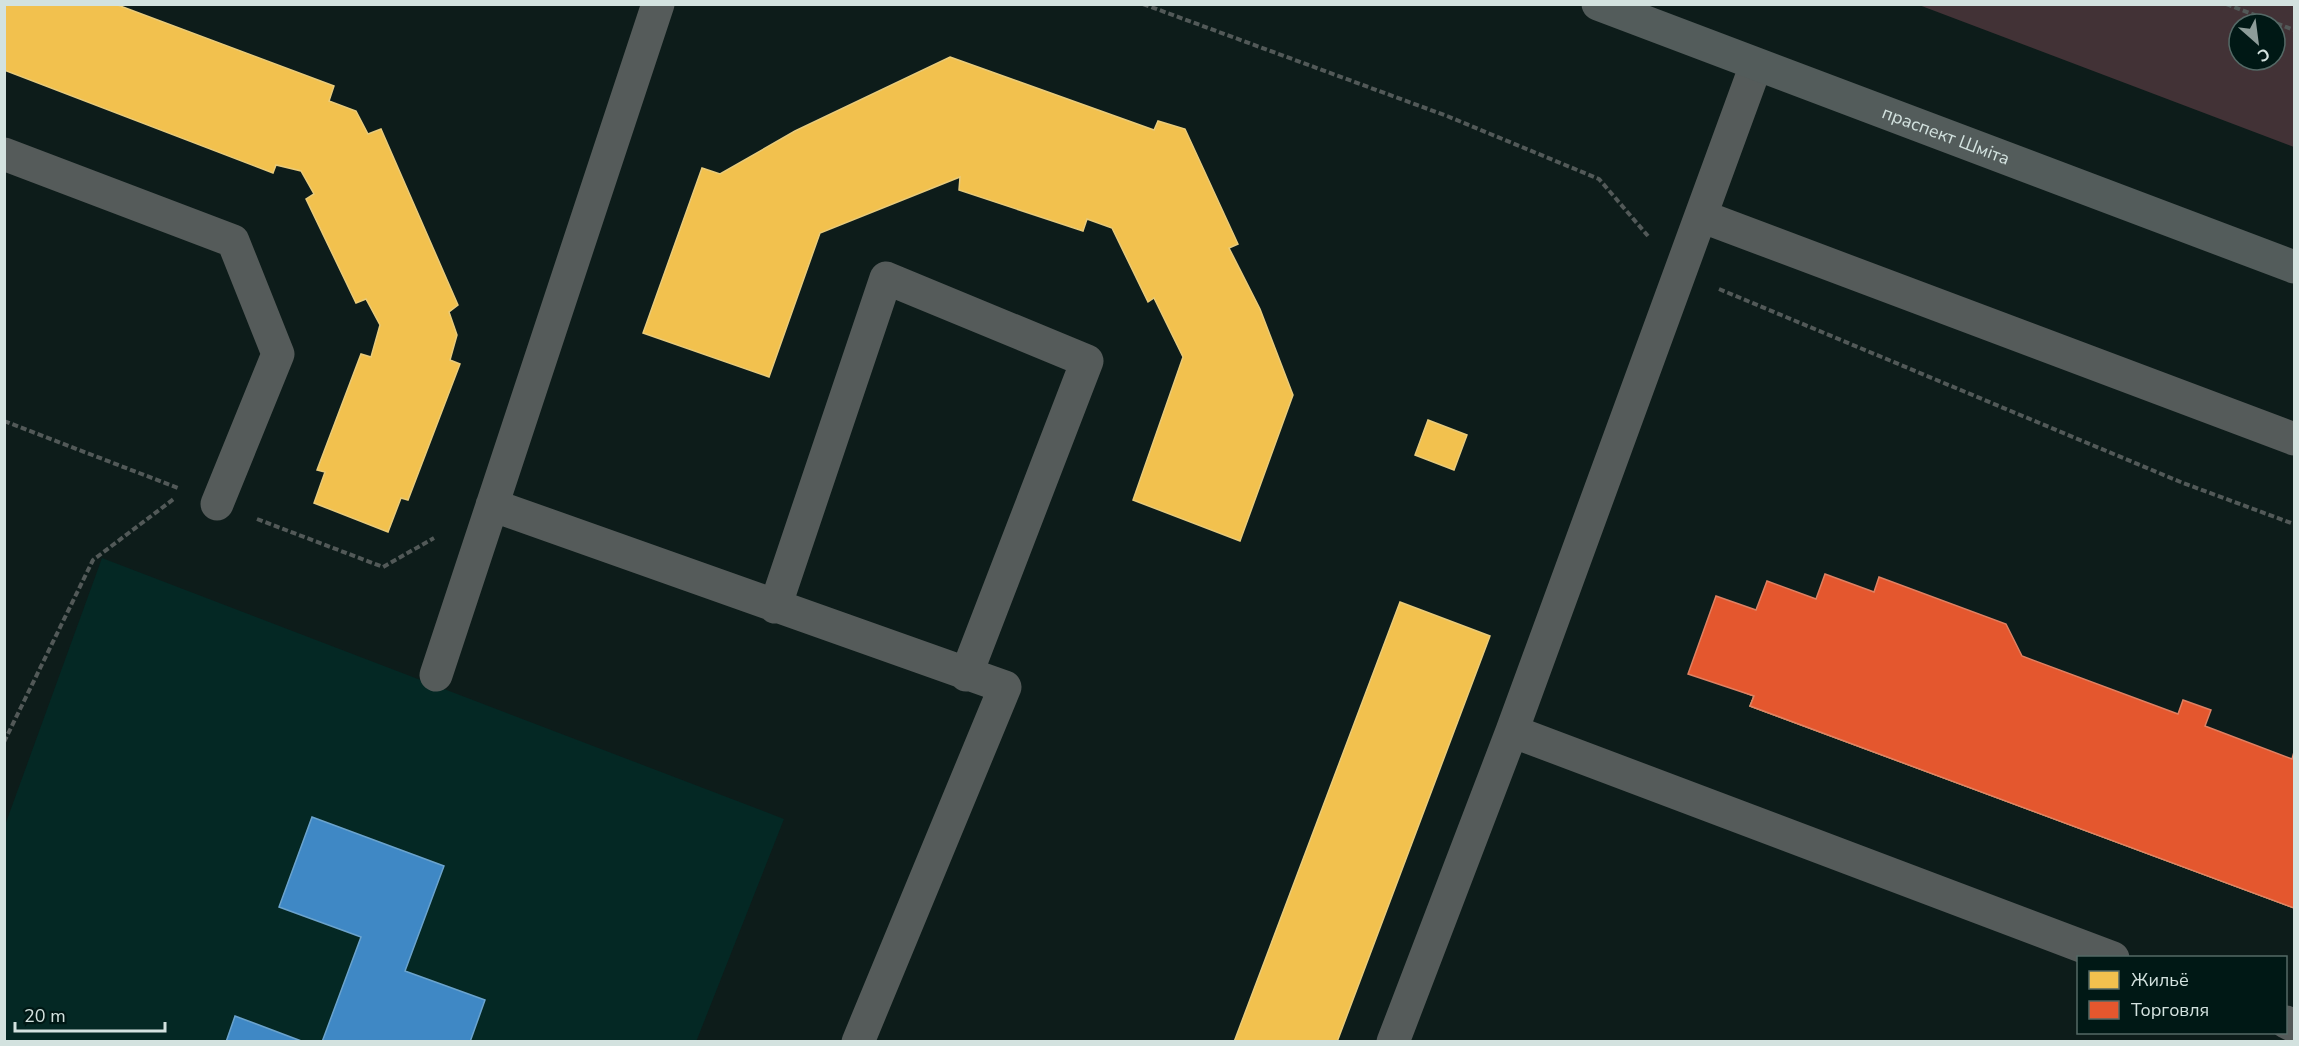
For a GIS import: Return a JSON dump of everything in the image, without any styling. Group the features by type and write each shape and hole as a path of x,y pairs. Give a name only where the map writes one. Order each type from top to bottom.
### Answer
{"main road":[{"name":"праспект Шміта","path":"1598,4 2295,267"}],"lane":[{"path":"436,675 658,4"},
{"path":"1393,1041 1512,731 1756,65"},
{"path":"4,154 233,241 278,354 217,504"},
{"path":"1701,216 2295,439"},
{"path":"775,607 886,278 1087,362 966,675"},
{"path":"492,505 1005,687 858,1041"},
{"path":"1512,731 2110,956"}],"path":[{"path":"2226,4 2295,30"},
{"path":"4,742 93,560 175,498"}],"shaded area":[{"path":"1919,5 2294,5 2294,147"},
{"path":"102,558 784,819 696,1042 5,1041 4,828"}],"building: Жильё":[{"path":"4,4 115,4 334,86 329,101 356,111 368,134 381,129 458,305 449,312 457,335 450,360 460,364 408,500 401,498 388,532 314,503 325,472 317,470 361,354 371,357 380,325 366,299 356,303 306,199 314,194 301,171 276,165 273,173 4,70"},
{"path":"950,57 1154,130 1158,121 1185,129 1238,244 1229,248 1260,309 1293,395 1240,541 1133,500 1183,357 1154,298 1148,302 1112,228 1087,219 1083,231 959,190 960,177 820,233 769,377 643,333 702,168 720,174 795,131"},
{"path":"1428,420 1467,435 1454,470 1415,455"},
{"path":"1400,602 1490,636 1337,1042 1234,1042"},
{"path":"1756,610 1786,621 1790,611 2294,798 2294,908 1750,706 1754,696 1728,686"}],"building: Торговля":[{"path":"1825,574 1874,592 1879,577 2006,624 2022,656 2178,714 2183,700 2211,710 2205,726 2292,759 2294,752 2294,908 1750,706 1754,696 1688,674 1716,596 1756,610 1767,581 1816,599"}],"building: Школы":[{"path":"312,817 444,866 405,971 485,1000 470,1042 322,1042 361,937 279,907"},
{"path":"235,1016 304,1042 226,1042"}]}
